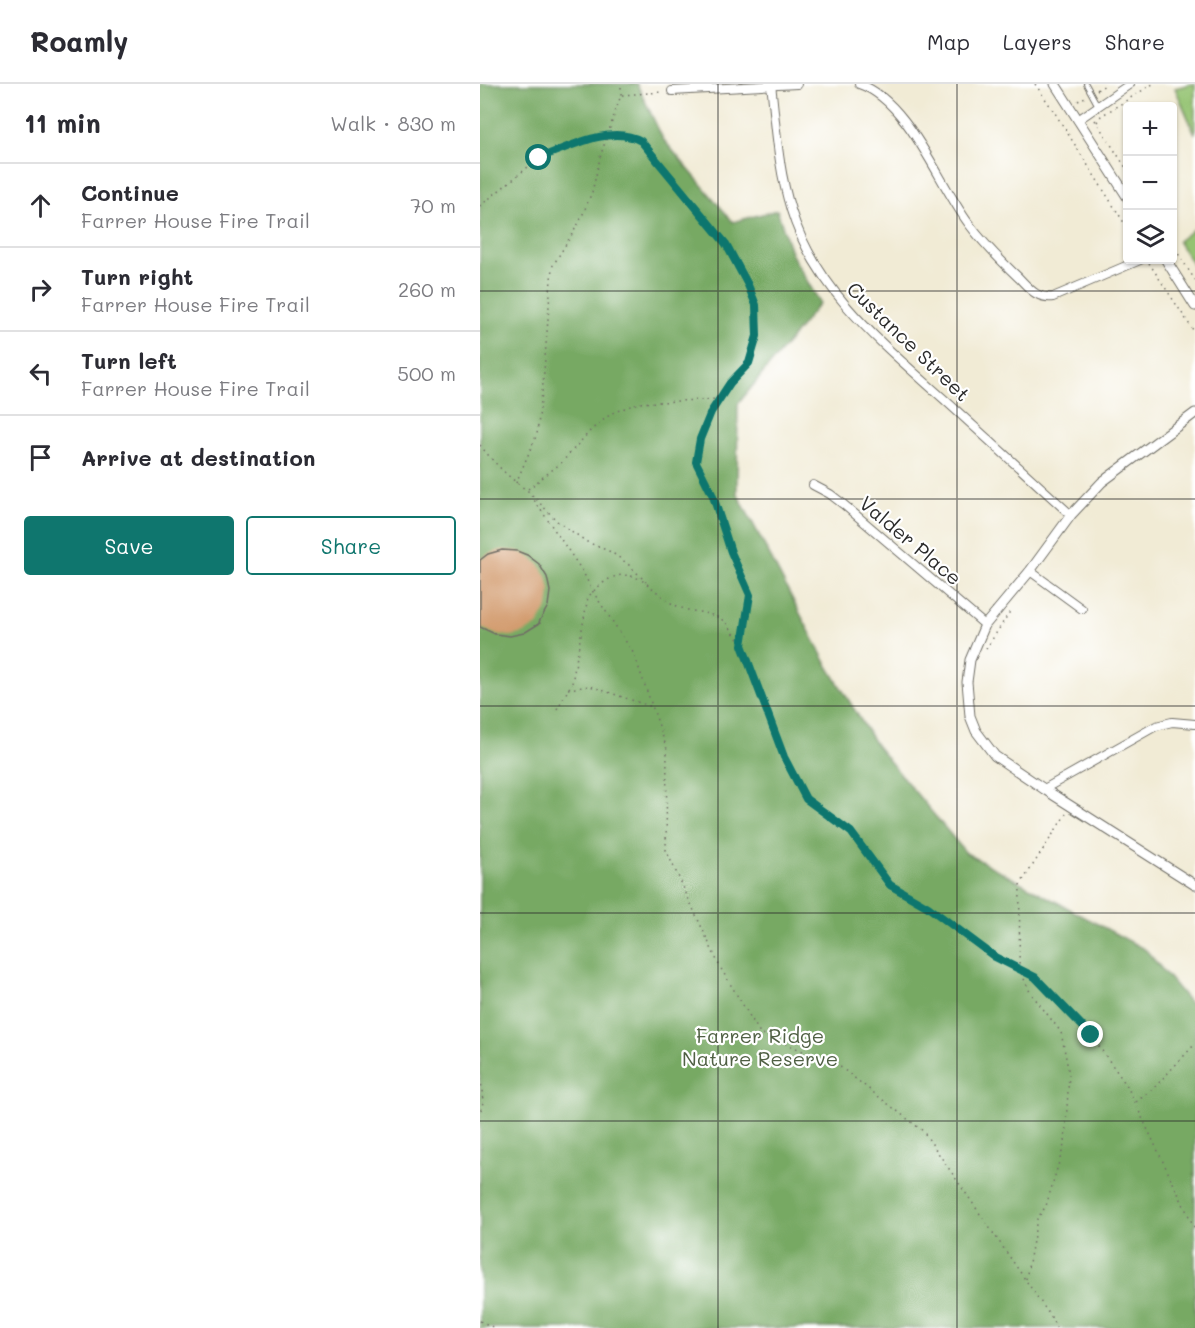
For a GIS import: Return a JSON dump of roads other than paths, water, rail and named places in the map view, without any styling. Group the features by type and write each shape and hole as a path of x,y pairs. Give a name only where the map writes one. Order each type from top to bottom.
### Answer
{"street":[{"path":"672,91 797,84"},
{"path":"859,84 877,92 891,105 911,130 968,223 1003,263 1043,298 1053,297 1131,264"},
{"path":"1056,84 1123,190"},
{"name":"Custance Street","path":"771,85 780,161 791,210 804,243 830,288 871,332 1071,514"},
{"path":"1078,120 1128,85"},
{"path":"1169,264 1195,306"},
{"path":"1195,412 1102,482 1071,514 1030,571 986,625 970,660 967,682 970,717 976,731 995,756 1195,885"},
{"name":"Valder Place","path":"813,485 831,494 986,625"},
{"path":"1030,571 1082,609"},
{"path":"1044,789 1156,726 1172,722 1195,724"}],"lane":[{"path":"1086,84 1098,106"}],"park label":[{"name":"Farrer Ridge Nature Reserve","path":"760,1046"}]}
